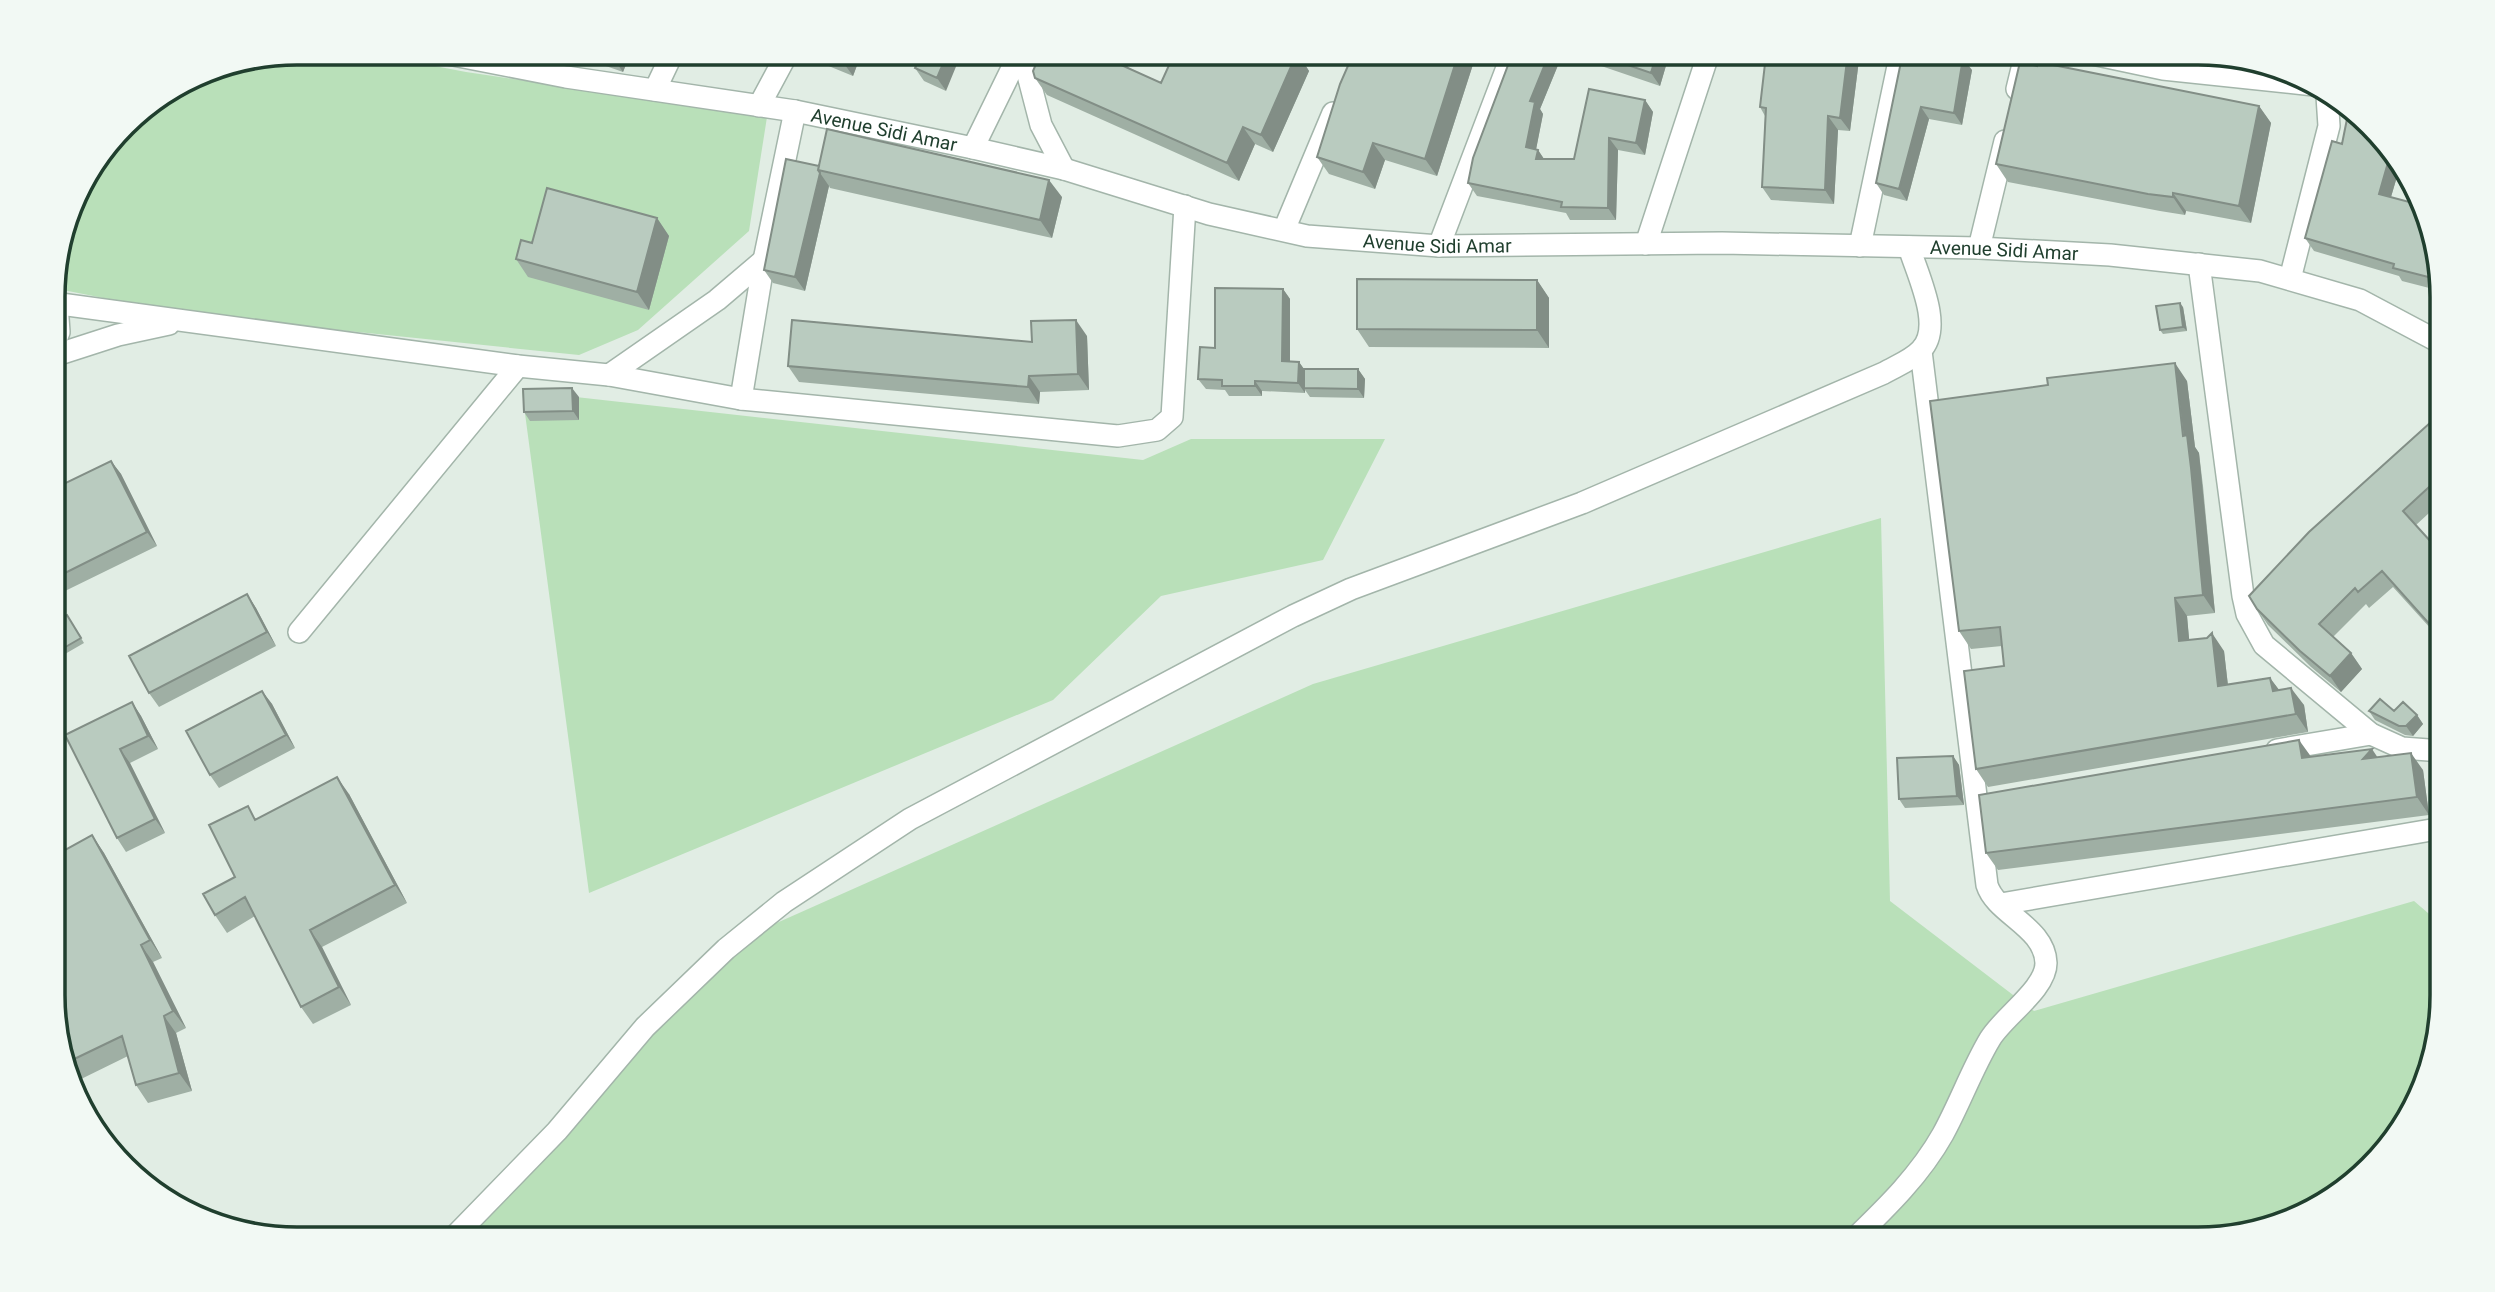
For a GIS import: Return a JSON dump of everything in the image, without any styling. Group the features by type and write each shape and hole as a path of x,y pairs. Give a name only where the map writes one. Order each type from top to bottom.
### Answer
{"street":[{"name":"Avenue Sidi Amar","path":"505,65 566,77 795,111 973,148 1064,169 1209,214 1307,236 1439,246 1860,246 1979,248 2110,255 2260,271 2360,300 2430,337"},
{"path":"655,90 667,65"},
{"path":"759,106 781,65"},
{"path":"973,148 1014,65"},
{"path":"1025,65 1041,125 1064,169"},
{"path":"1439,246 1508,65"},
{"path":"1646,244 1705,65"},
{"path":"1860,246 1898,65"},
{"path":"1979,248 2023,65"},
{"path":"2189,65 2277,79"},
{"path":"1284,230 1343,91"},
{"path":"741,400 764,260 795,111"},
{"path":"2290,279 2336,118"},
{"path":"65,304 518,366 609,375 741,400 1118,436 1157,430 1172,417 1185,206"},
{"path":"465,1227 557,1131 645,1027 726,949 783,902 910,819 1293,616 1351,589 1582,503 1884,373 1921,351 1929,341 1931,319 1909,247"},
{"path":"609,375 716,300 764,260"},
{"path":"2199,264 2247,614 2259,638 2277,658 2371,734 2402,748 2430,750"},
{"path":"65,352 118,335 191,321"},
{"path":"1866,1227 1914,1178 1942,1136 1991,1037 2044,978 2046,963 2043,950 2019,919 1990,895 1987,885 1984,801 1921,351"},
{"path":"299,632 518,366"},
{"path":"2263,752 2371,734"},
{"path":"2001,904 2430,829"}],"green space":[{"path":"430,65 767,117 749,231 638,330 579,355 184,314 65,290 65,282 73,237 82,208 104,168 122,144 144,122 168,104 208,82 267,67"},
{"path":"522,391 1143,460 1191,439 1385,439 1323,560 1161,596 1053,700 589,893"},
{"path":"1881,518 1890,901 2034,1011 2414,901 2430,915 2428,1025 2418,1069 2391,1124 2373,1148 2351,1170 2301,1203 2272,1215 2213,1227 465,1227 725,946 1313,684"}],"building":[{"path":"916,65 942,65 937,78 915,68"},
{"path":"1036,65 1121,65 1161,83 1169,65 1292,65 1261,135 1243,127 1227,163 1035,78 1033,71"},
{"path":"1348,65 1455,65 1425,159 1373,143 1363,172 1317,157"},
{"path":"1508,65 1545,65 1530,101 1535,102 1526,147 1538,150 1536,159 1574,159 1589,89 1645,100 1636,143 1609,138 1608,208 1561,207 1562,202 1468,183 1473,158"},
{"path":"1628,65 1653,65 1651,73"},
{"path":"1765,65 1846,65 1840,118 1828,116 1825,190 1762,187 1766,108 1760,107"},
{"path":"1900,65 1962,65 1954,113 1921,107 1899,189 1876,183"},
{"path":"2019,65 2053,65 2259,106 2239,206 2173,193 2173,197 2148,194 1996,164"},
{"path":"2347,119 2388,164 2379,194 2410,202 2422,237 2429,277 2305,238 2332,141 2342,144"},
{"path":"827,129 1049,180 1040,220 818,170"},
{"path":"786,159 819,166 820,173 795,277 764,270"},
{"path":"547,188 657,218 637,292 516,259 521,240 532,243"},
{"path":"1357,279 1537,280 1537,330 1357,329"},
{"path":"1215,288 1283,289 1282,361 1299,362 1298,383 1255,381 1255,386 1222,386 1222,380 1198,379 1200,347 1215,348"},
{"path":"2180,303 2183,327 2160,330 2156,306"},
{"path":"792,320 1032,342 1031,321 1076,320 1078,374 1029,376 1028,387 788,366"},
{"path":"2175,363 2183,436 2187,435 2191,468 2203,595 2175,598 2179,641 2207,638 2212,633 2218,686 2270,678 2273,691 2291,688 2296,714 1976,769 1964,671 2004,666 2000,627 1959,631 1930,401 2048,385 2047,378"},
{"path":"1304,369 1358,369 1358,389 1304,388"},
{"path":"572,388 573,411 524,412 523,389"},
{"path":"2430,423 2430,486 2403,511 2430,541 2430,625 2382,571 2358,592 2355,588 2319,624 2351,653 2330,676 2257,609 2249,596 2309,532"},
{"path":"111,461 147,532 65,573 65,483"},
{"path":"247,594 267,632 149,693 129,656"},
{"path":"67,615 81,638 65,647"},
{"path":"262,691 286,735 210,775 186,731"},
{"path":"2380,699 2394,711 2403,702 2417,715 2406,726 2399,726 2369,711"},
{"path":"132,702 148,736 120,749 155,819 117,838 65,735"},
{"path":"2299,740 2302,758 2372,749 2363,759 2411,753 2417,797 1986,853 1979,795"},
{"path":"1953,756 1957,796 1899,799 1897,758"},
{"path":"337,777 395,885 310,930 339,987 301,1007 245,897 215,915 203,894 235,877 209,825 248,806 255,820"},
{"path":"92,835 150,940 141,945 173,1011 164,1016 179,1073 136,1085 122,1036 74,1059 67,1025 65,995 65,850"}]}
